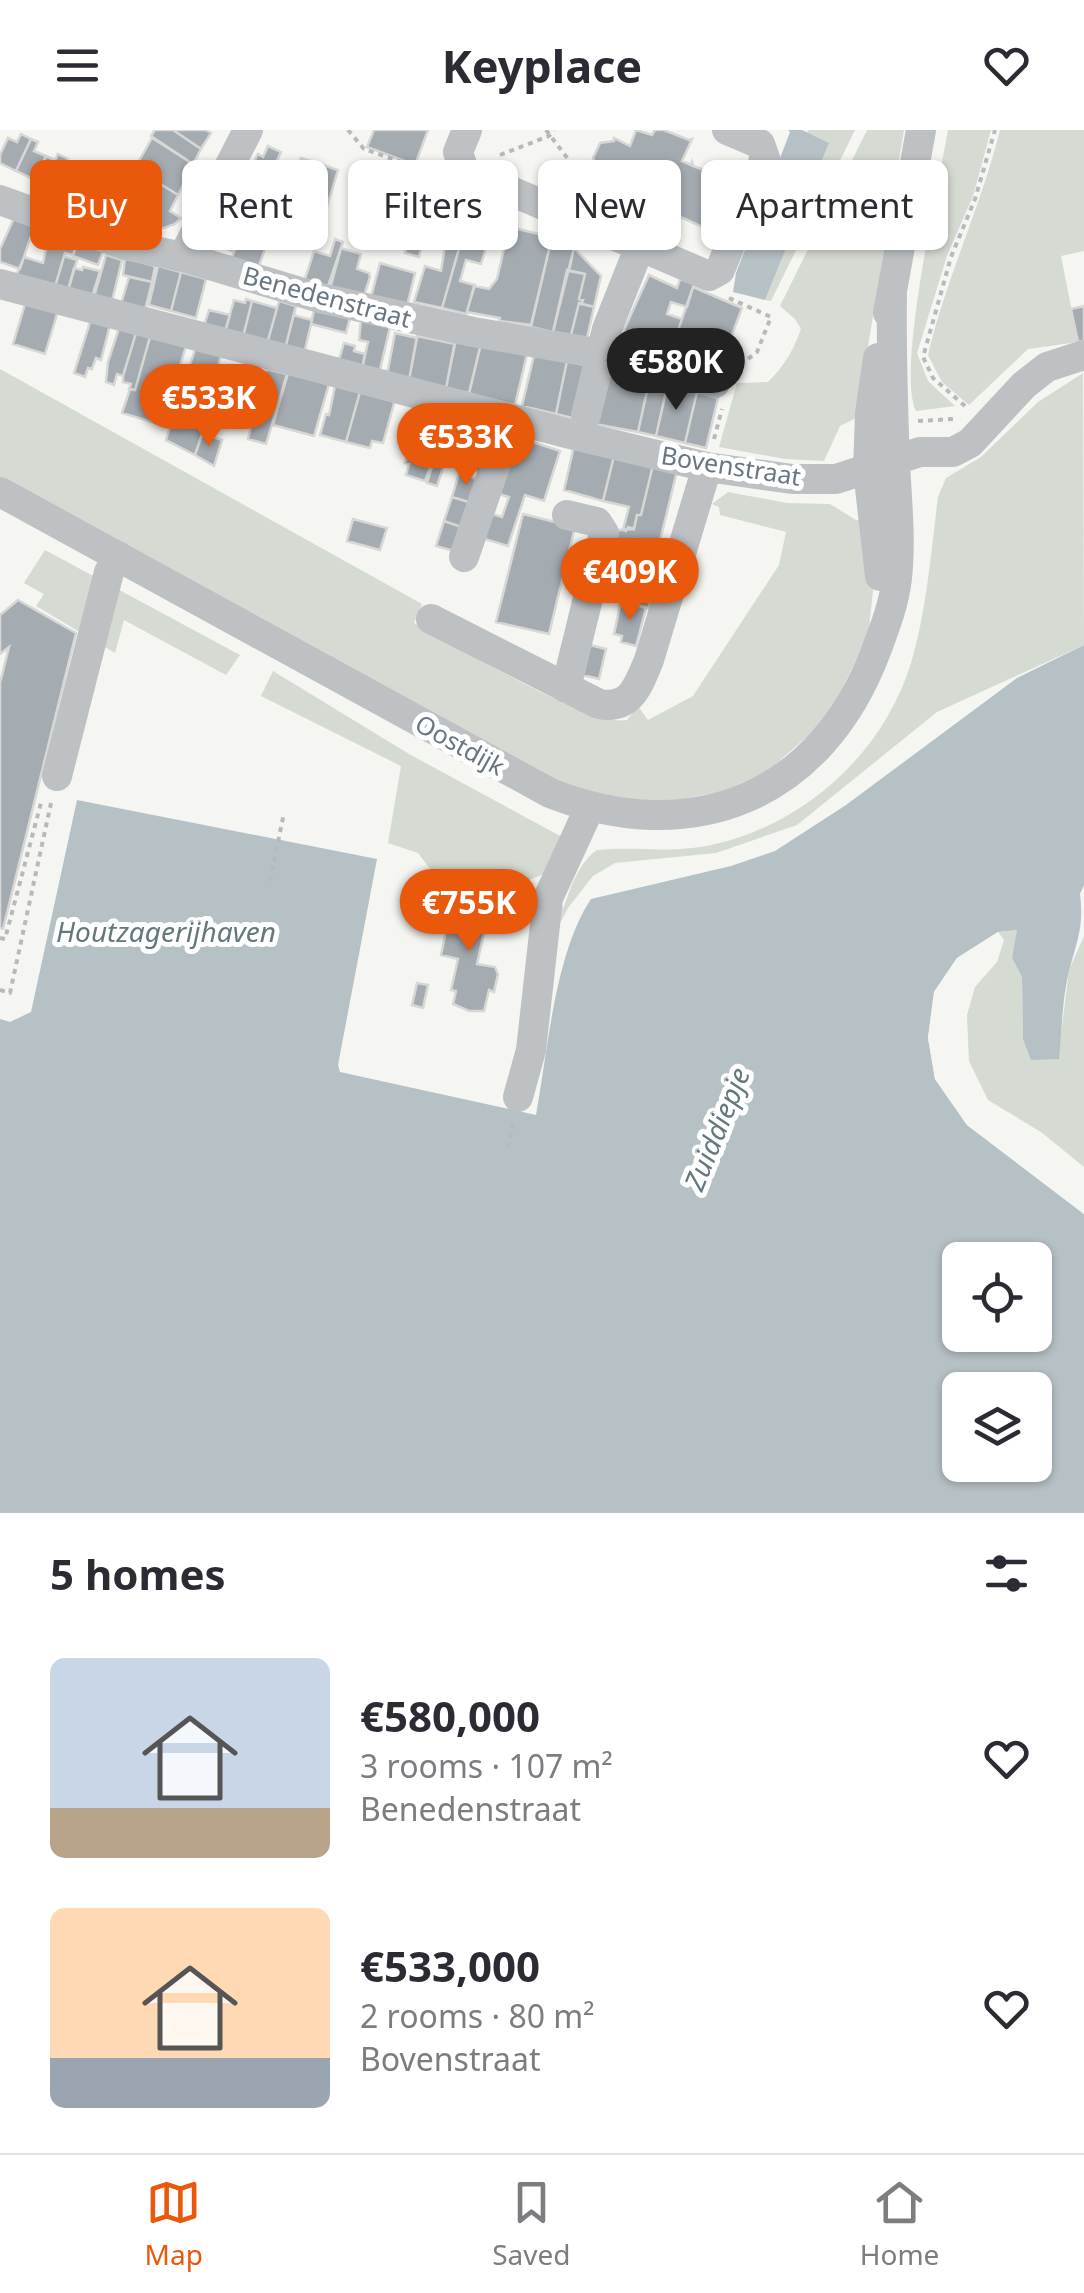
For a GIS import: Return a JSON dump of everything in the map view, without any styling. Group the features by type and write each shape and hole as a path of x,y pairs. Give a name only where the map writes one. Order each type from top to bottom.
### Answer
{"street":[{"path":"184,258 248,130"},
{"path":"461,160 458,152 466,130"},
{"path":"649,250 709,276 720,270 765,158 764,137 727,130"},
{"name":"Oostdijk","path":"0,492 504,770 589,809 628,816 676,816 711,810 758,792 818,748 852,705 882,634 898,575 881,464 892,296 921,130"},
{"name":"Benedenstraat","path":"0,200 125,246 184,258 320,298 394,316 654,363 723,387"},
{"path":"586,415 607,329 638,250"},
{"name":"Bovenstraat","path":"0,284 706,468 812,480 836,478 920,452 953,452 970,443 1024,385 1047,367 1084,355"},
{"path":"464,558 511,418"},
{"path":"431,619 598,704 614,707 638,686 706,468"},
{"path":"566,514 597,522 604,533 566,688"},
{"path":"56,776 109,572 118,556"},
{"path":"516,1108 531,1050 548,898 589,809"}],"path":[{"path":"348,130 364,149 393,160"},
{"path":"487,160 554,130"},
{"path":"994,416 962,405 932,378 923,358 951,257 996,130"},
{"path":"548,133 568,160"},
{"path":"716,433 723,387 757,352 771,317 725,296"},
{"path":"0,938 5,939 48,776 56,776 10,993 0,990"},
{"path":"270,881 284,813"},
{"path":"508,1148 516,1108"}],"shaded area":[{"path":"855,130 840,160 822,160 829,143 807,133"},
{"path":"867,130 904,130 899,160 852,160"},
{"path":"948,130 991,130 973,196 947,256 917,353 928,381 955,406 916,411 911,390 911,358 926,250 948,250 948,160 942,160"},
{"path":"1000,130 1084,130 1084,251 1061,256 1078,342 1028,349 969,405 942,382 928,355"},
{"path":"785,250 796,250 771,301 765,300"},
{"path":"808,250 884,250 856,418 840,426 824,461 785,459 719,447 737,383 768,382 795,344 801,329 780,306"},
{"path":"0,369 422,604 414,623 583,711 627,720 638,706 648,720 693,696 779,565 786,532 720,515 719,507 712,504 728,492 787,503 830,504 856,520 866,520 875,572 868,637 826,720 769,770 725,791 664,803 616,801 526,769 0,479"},
{"path":"1083,373 1084,645 937,712 797,825 716,853 615,863 593,876 556,931 557,906 564,907 581,868 597,850 695,848 745,835 808,803 860,755 881,727 911,663 925,601 938,497 946,478 981,457 1038,402"},
{"path":"45,550 240,655 226,675 124,620 115,653 36,606 44,594 24,583"},
{"path":"273,671 409,754 562,837 547,873 516,885 431,870 418,853 388,843 401,766 261,696"},
{"path":"1018,930 1012,958 1022,977 1023,1039 1058,1059 1069,970 1084,936 1084,1167 1041,1132 988,1100 969,1061 967,1015 975,987 997,962 1004,940 998,932"}],"water":[{"path":"802,130 829,143 822,160 779,160 790,132"},
{"path":"745,250 785,250 765,300 733,292"},
{"path":"1084,645 1084,885 1080,894 1079,934 1065,993 1059,1059 1031,1060 1023,1039 1022,977 1012,958 1017,930 998,932 957,958 934,992 928,1038 935,1079 967,1125 1084,1214 1084,1513 0,1513 0,1019 10,1022 31,1012 77,800 377,859 338,1065 340,1072 536,1115 561,974 591,899 731,866 775,851 846,805 1017,678"}],"pier":[{"path":"998,932 1001,937 961,962 939,994 933,1038 940,1077 971,1122 1084,1208 1084,1214 967,1125 935,1079 928,1038 934,992 957,958"}],"building":[{"path":"155,130 173,130 201,149 195,160 187,160 151,136"},
{"path":"173,130 206,130 211,133 201,149"},
{"path":"374,130 428,130 417,160 402,160 367,147"},
{"path":"636,130 652,135 655,130 664,130 692,139 682,161 701,169 701,226 681,217 681,160 593,158 600,143 614,138 630,146"},
{"path":"21,134 31,139 16,171 0,163 0,155 8,138 17,142"},
{"path":"152,138 187,160 182,160 182,187 178,195 162,185 162,160 140,160"},
{"path":"31,139 38,142 34,151 46,156 44,160 30,160 30,178 16,171"},
{"path":"268,146 281,152 277,160 255,160 258,154 263,157"},
{"path":"328,167 338,170 328,203"},
{"path":"162,185 178,195 170,211 181,218 164,228"},
{"path":"14,218 30,225 30,239 20,269 0,262 0,249"},
{"path":"518,229 538,234 538,250 549,250 531,325 467,312 474,286 489,289 497,279 504,250 518,250"},
{"path":"335,239 343,242 327,289 304,282 314,251 330,256"},
{"path":"341,248 361,254 357,269 370,277 363,299 330,289"},
{"path":"46,250 75,250 73,255 65,253 55,287 16,276 24,257 43,263"},
{"path":"75,250 104,250 98,265 73,256"},
{"path":"235,250 265,250 258,269 230,261"},
{"path":"406,250 421,250 419,257 405,253"},
{"path":"444,250 459,250 442,308 414,302 425,266 441,271"},
{"path":"459,250 485,250 481,264 466,260 460,281 475,285 466,314 442,308"},
{"path":"549,250 574,250 553,332 531,327"},
{"path":"576,250 601,276 594,307 581,304 583,300 579,299 585,274 569,271"},
{"path":"106,255 122,260 112,301 94,297"},
{"path":"64,256 77,260 68,291 55,287"},
{"path":"125,258 155,266 152,282 123,275"},
{"path":"380,263 415,273 407,306 370,301"},
{"path":"158,266 181,272 171,311 149,305"},
{"path":"74,268 100,271 92,297 68,290"},
{"path":"567,270 585,274 579,299 583,300 571,335 553,332"},
{"path":"181,272 206,279 196,318 171,311"},
{"path":"649,275 677,288 680,279 694,284 687,307 671,302 667,314 682,319 673,345 624,330"},
{"path":"129,277 152,282 145,310 121,304"},
{"path":"693,287 742,308 720,367 673,345"},
{"path":"246,299 252,301 243,337 225,332 234,300 245,303"},
{"path":"26,301 58,311 45,354 13,344"},
{"path":"252,301 277,308 267,344 243,337"},
{"path":"279,301 296,306 285,349 267,344"},
{"path":"579,303 594,307 587,338 571,335"},
{"path":"315,305 351,314 346,333 311,324"},
{"path":"1084,306 1084,340 1078,342 1071,309"},
{"path":"209,310 230,315 225,332 204,326"},
{"path":"294,313 312,320 304,354 285,349"},
{"path":"91,319 110,325 101,360 96,358 85,377 74,373"},
{"path":"361,320 390,327 379,374 362,369 368,342 359,340"},
{"path":"119,328 136,333 123,376 117,374 114,385 106,382"},
{"path":"136,333 150,337 135,390 123,382 123,376"},
{"path":"395,333 417,338 409,380 387,375"},
{"path":"417,336 455,344 446,388 409,380"},
{"path":"150,337 186,346 162,425 122,413 130,389 135,390"},
{"path":"455,341 480,347 469,393 446,388"},
{"path":"344,343 365,354 362,369 338,363"},
{"path":"481,344 527,354 515,405 469,394"},
{"path":"195,349 221,356 210,395 196,390 193,402 180,398"},
{"path":"534,355 567,361 556,414 522,406"},
{"path":"567,361 589,366 577,419 556,414"},
{"path":"608,368 650,377 638,432 595,424"},
{"path":"266,369 287,374 266,444 248,439 251,426 232,420 243,377 263,382"},
{"path":"288,373 329,384 314,436 273,425"},
{"path":"650,378 668,382 656,436 638,432"},
{"path":"668,383 697,392 685,443 656,436"},
{"path":"335,386 360,392 346,442 320,435"},
{"path":"360,392 395,400 383,443 372,441 370,448 346,442"},
{"path":"697,392 718,398 706,448 685,443"},
{"path":"449,413 469,420 457,457 448,453 437,486 427,483"},
{"path":"418,416 446,425 425,481 406,475 409,464 405,463"},
{"path":"172,419 204,429 195,455 166,440"},
{"path":"475,422 502,430 487,474 462,466"},
{"path":"202,434 222,440 214,466 195,455"},
{"path":"512,435 560,451 544,501 525,495 508,546 478,537 485,512 502,517 509,497 492,492"},
{"path":"574,446 614,456 603,501 564,490"},
{"path":"614,456 653,465 641,515 637,515 634,529 628,527 626,531 623,530 629,507 603,501"},
{"path":"653,465 677,471 659,545 635,539 633,544 615,540 618,530 634,529"},
{"path":"459,473 480,480 472,503 452,497"},
{"path":"452,497 472,503 464,528 444,521"},
{"path":"523,514 575,527 549,634 496,622"},
{"path":"353,519 387,528 380,550 347,541"},
{"path":"444,521 464,528 457,552 436,546"},
{"path":"635,539 661,546 649,608 621,601"},
{"path":"18,600 76,633 3,929 0,683 9,647 0,654 0,615"},
{"path":"621,601 646,608 636,646 621,642 622,636 614,634"},
{"path":"590,645 606,649 599,679 583,675"},
{"path":"453,897 490,905 477,964 495,967 498,974 484,1011 469,1011 453,1004 456,991 451,990 458,959 441,955"},
{"path":"417,983 428,985 423,1008 412,1005"}],"water label":[{"name":"Houtzagerijhaven","path":"166,932"},
{"name":"Zuiddiepje","path":"717,1129"}]}
